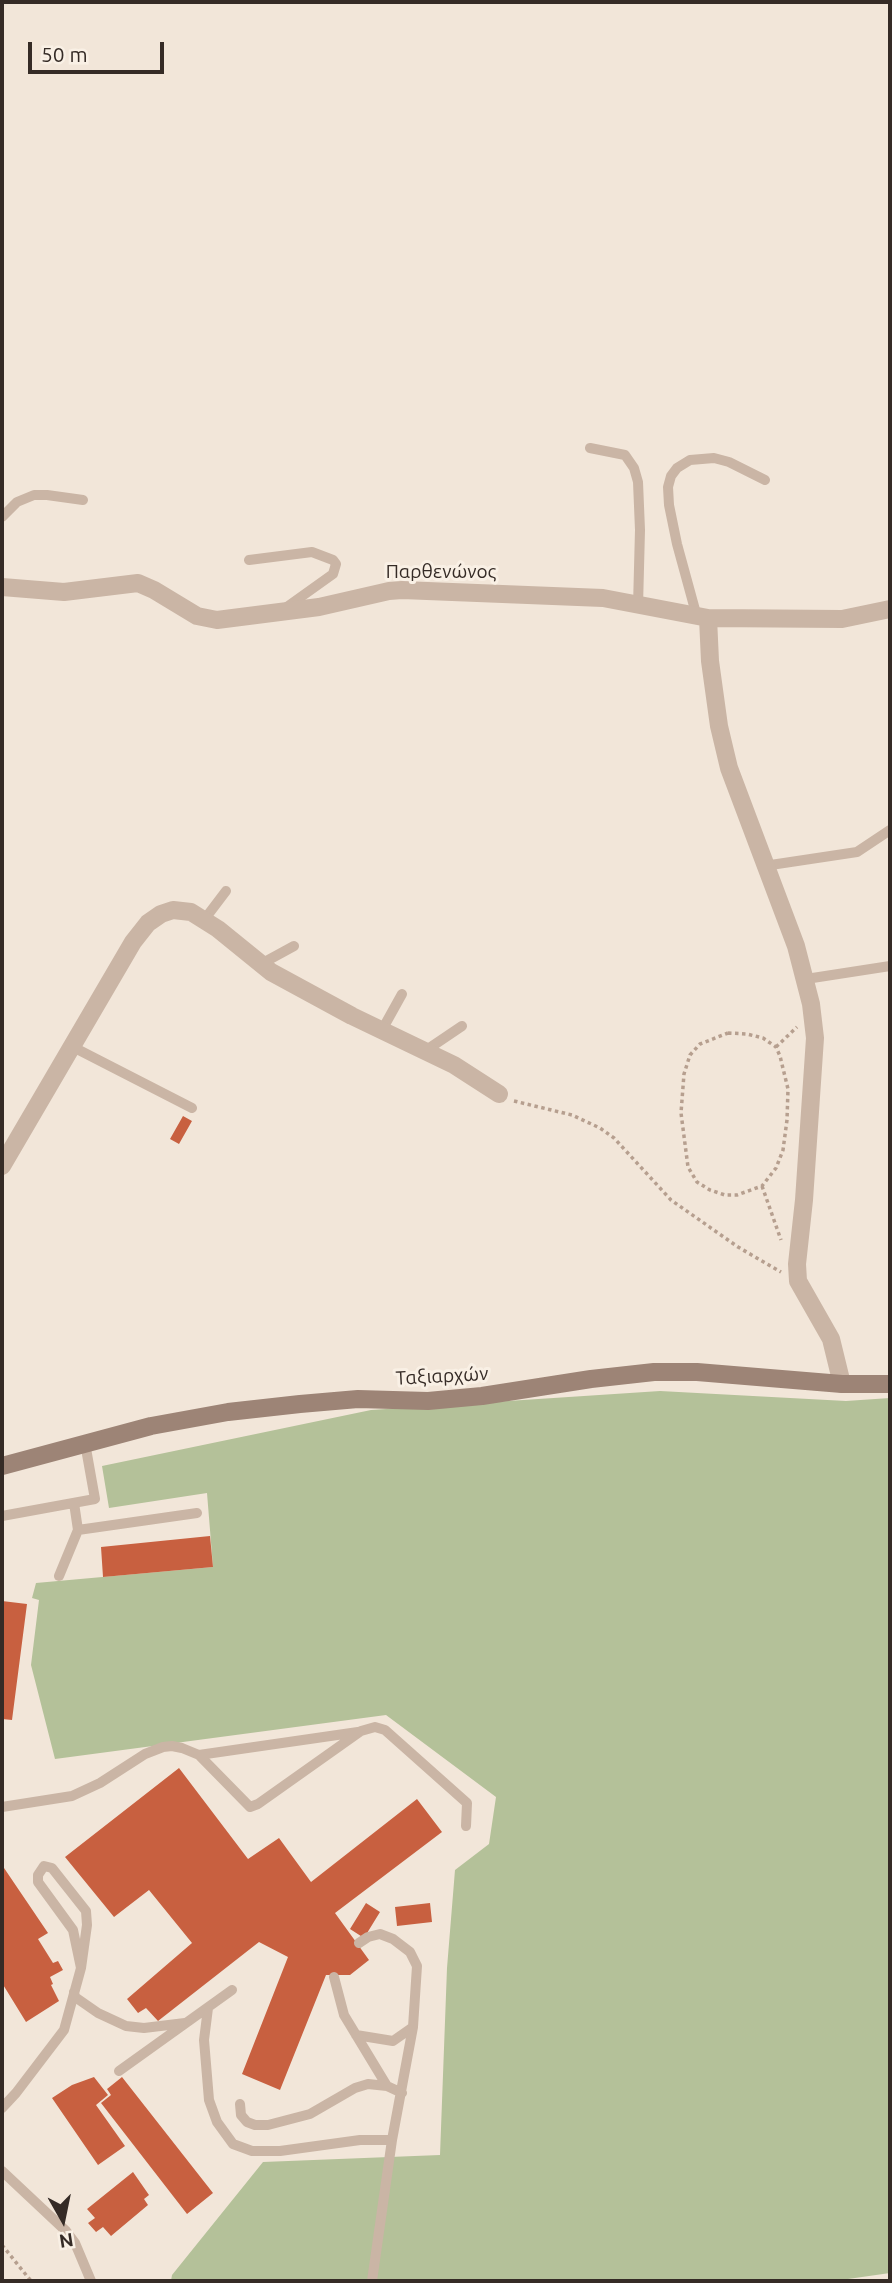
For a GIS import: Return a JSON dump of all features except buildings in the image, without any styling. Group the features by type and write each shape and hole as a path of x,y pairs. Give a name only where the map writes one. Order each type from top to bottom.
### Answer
{"street":[{"name":"Παρθενώνος","path":"2,587 64,592 138,583 204,619 217,620 319,607 402,590 603,598 702,617 842,619 890,609"},
{"path":"702,617 724,750 806,979 815,1038 797,1264 798,1281 831,1339 842,1384"},
{"path":"2,1166 133,942 148,923 173,910 191,912 261,964 352,1016 454,1065 499,1094"},
{"name":"Ταξιαρχών","path":"2,1466 151,1426 228,1412 348,1400 428,1401 482,1396 628,1374 697,1373 842,1384 890,1384"}],"lane":[{"path":"590,447 625,455 634,468 638,482 640,530 638,606"},
{"path":"702,617 677,544 668,505 671,476 677,468 700,457 729,462 765,480"},
{"path":"2,517 17,502 34,495 83,500"},
{"path":"249,560 313,552 336,564 333,574 279,612"},
{"path":"764,866 857,852 890,830"},
{"path":"204,920 226,891"},
{"path":"261,964 294,946"},
{"path":"806,979 890,966"},
{"path":"382,1030 402,995"},
{"path":"425,1051 462,1026"},
{"path":"73,1047 192,1108"},
{"path":"2,1516 95,1499 85,1443"},
{"path":"59,1576 78,1530 74,1503"},
{"path":"78,1530 197,1513"},
{"path":"199,1755 375,1727 385,1730 467,1803 466,1826"},
{"path":"2,1807 72,1796 100,1783 145,1754 163,1747 182,1748 199,1755 250,1807 361,1731"},
{"path":"2,2107 16,2093 64,2030 81,1968 87,1925 86,1911 52,1868 44,1866 38,1875 38,1882 73,1930 81,1968"},
{"path":"359,1943 380,1934 393,1939 410,1952 417,1966 413,2027 392,2140 372,2281"},
{"path":"334,1977 344,2015 387,2086"},
{"path":"119,2071 232,1990"},
{"path":"74,1992 75,1997 98,2013 126,2026 144,2028 188,2022"},
{"path":"208,2008 204,2040 209,2100 217,2122 233,2144 252,2151 261,2151 360,2140 392,2140"},
{"path":"356,2035 393,2041 413,2027"},
{"path":"240,2104 241,2115 247,2122 268,2125 310,2114 355,2088 368,2084 387,2086 402,2093"},
{"path":"2,2171 66,2231 75,2243 91,2281"}],"path":[{"path":"776,1047 812,1013"},
{"path":"747,1034 763,1038 776,1047 780,1056 788,1089 783,1150 776,1168 761,1186 751,1192 725,1195 697,1182 688,1167 681,1113 684,1074 690,1055 700,1044 720,1035 747,1034"},
{"path":"499,1094 520,1104 572,1115 600,1128 614,1138 671,1200 738,1247 798,1281"},
{"path":"761,1186 782,1246"},
{"path":"2,2245 31,2281"}],"green space":[{"path":"660,1391 846,1401 890,1398 890,2273 834,2281 171,2281 172,2275 263,2162 440,2155 447,1968 455,1870 489,1844 496,1797 386,1715 55,1759 31,1665 39,1600 32,1598 36,1583 213,1567 207,1493 109,1508 102,1466 371,1410"}]}
